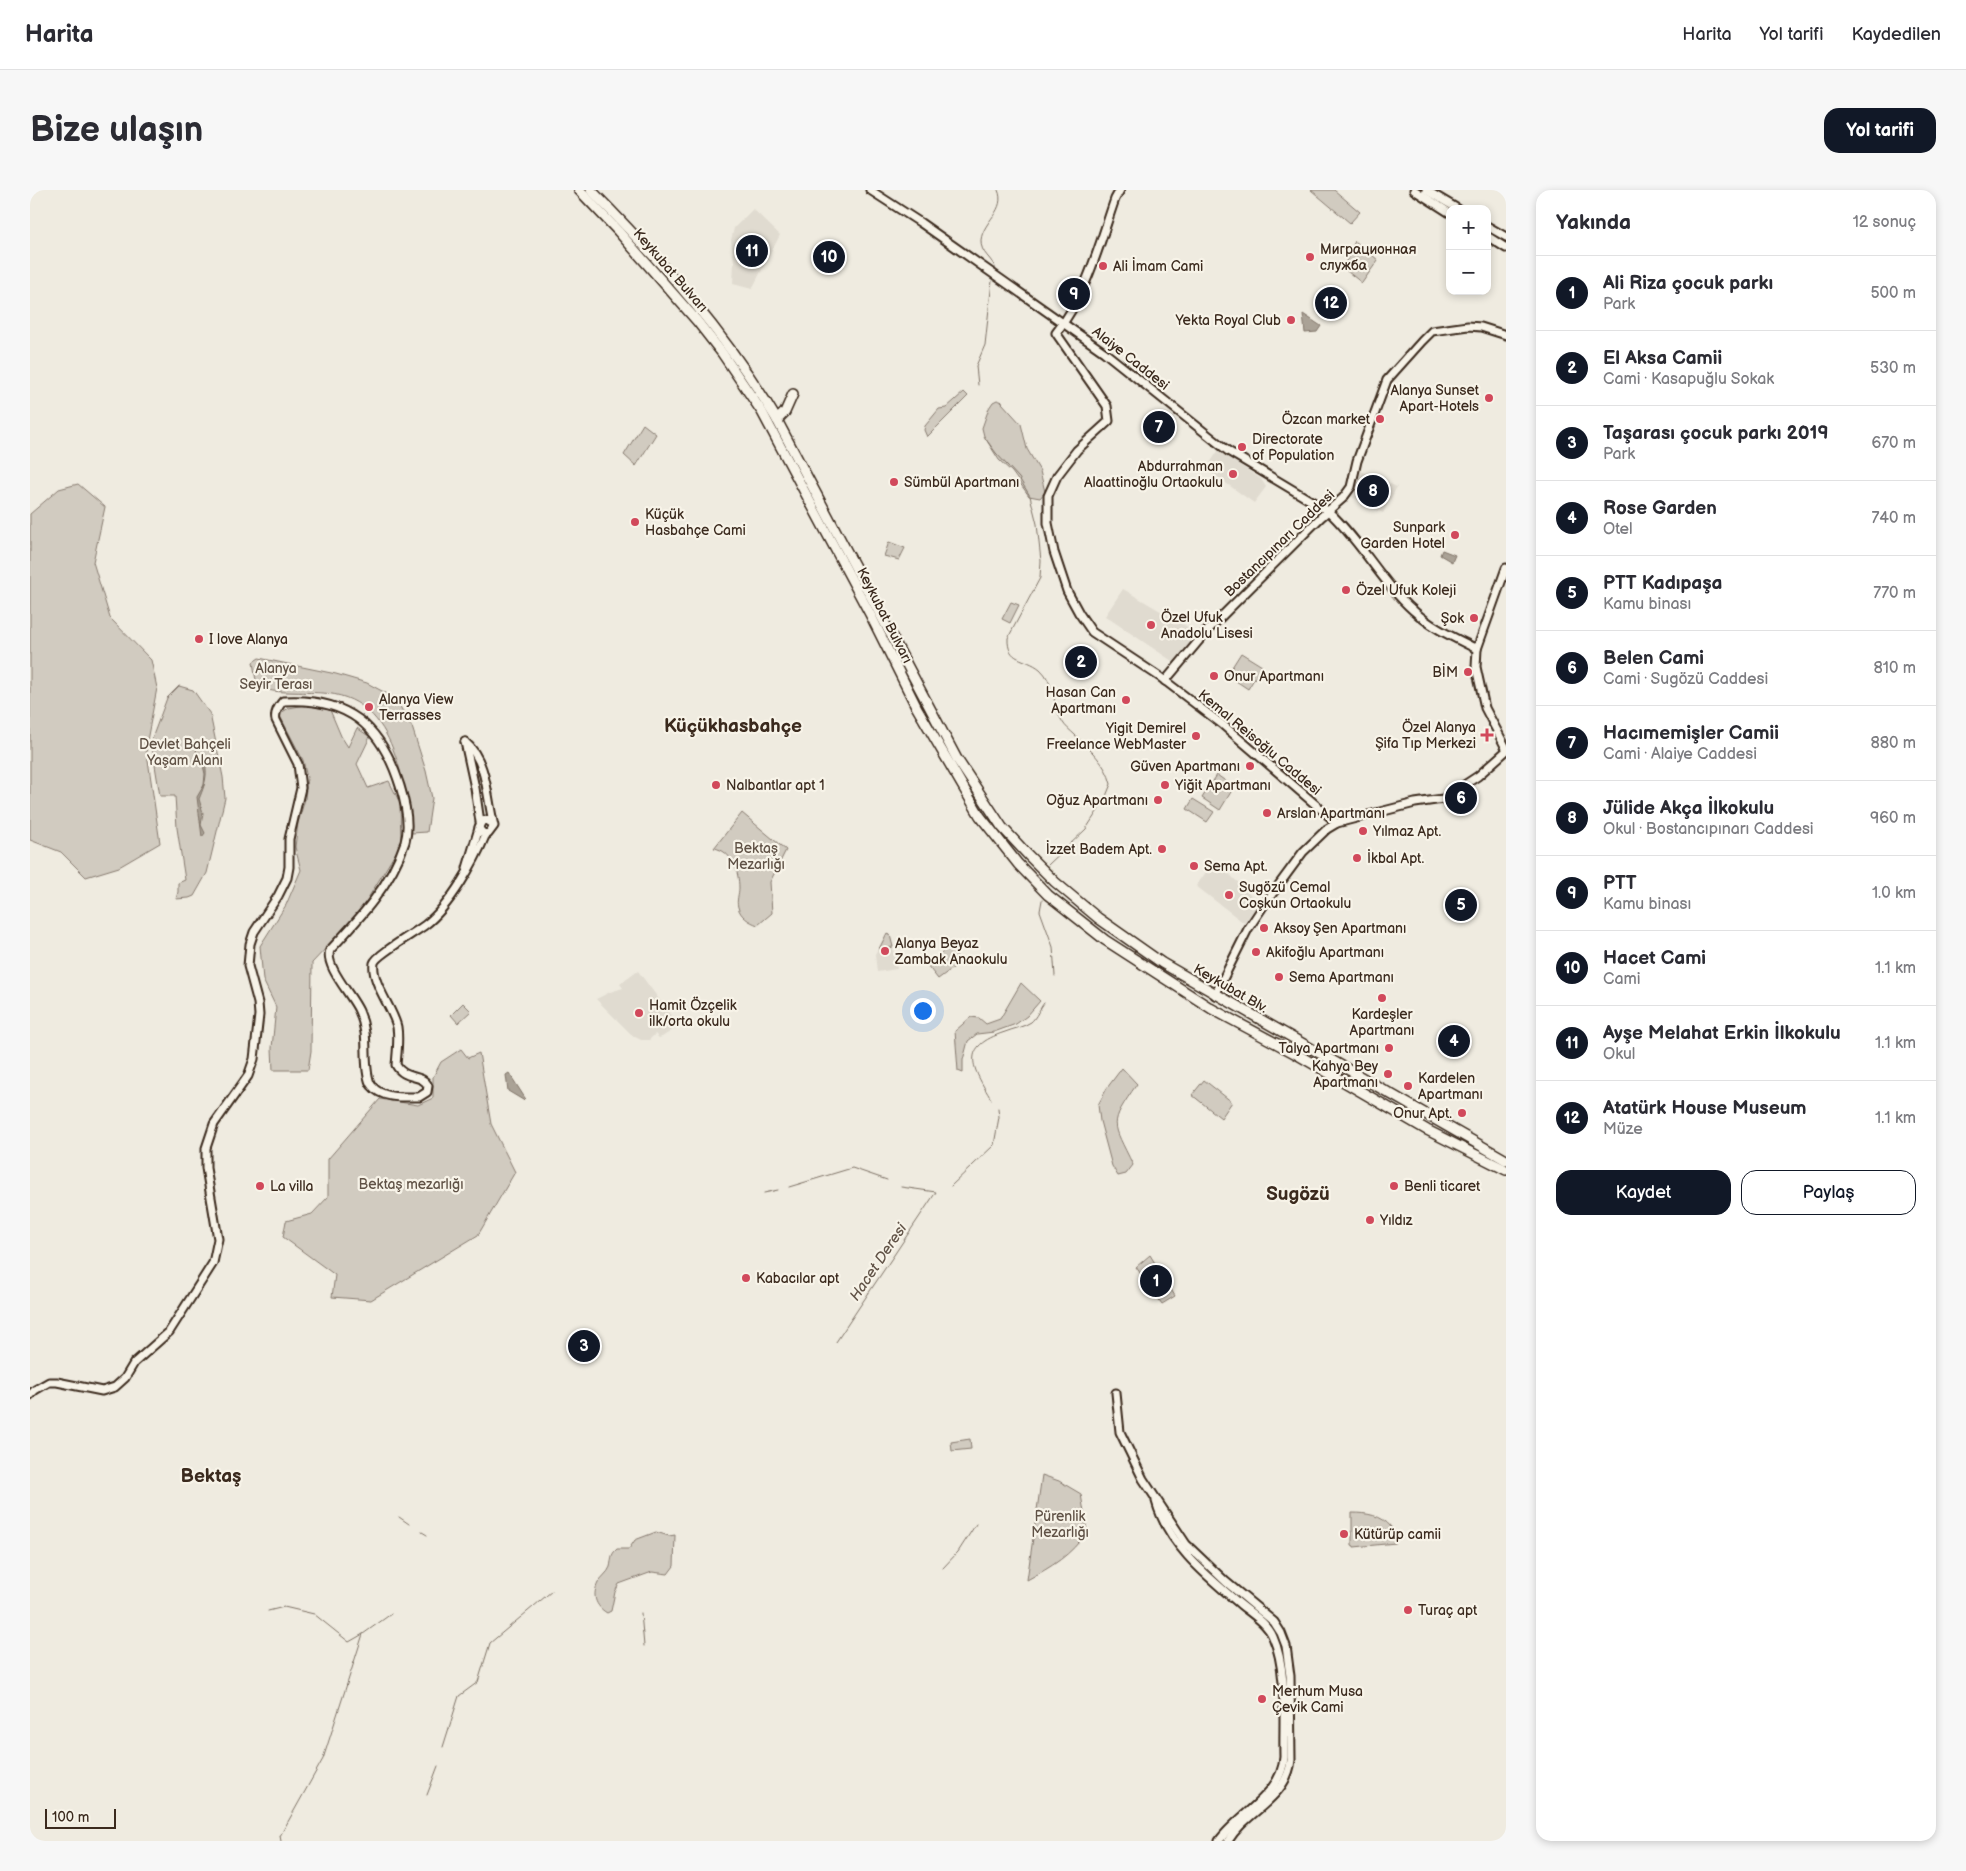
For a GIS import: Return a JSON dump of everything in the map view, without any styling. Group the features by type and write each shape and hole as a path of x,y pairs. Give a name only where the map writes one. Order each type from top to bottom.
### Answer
{"highway":[{"name":"Keykubat Bulvarı","path":"579,190 618,231 702,327 775,426 917,708 976,810"},
{"name":"Keykubat Bulvarı","path":"591,190 628,229 727,344 775,426 957,758 980,793"},
{"path":"775,426 785,412 793,394"},
{"name":"Keykubat Blv.","path":"980,793 1002,827 1055,882 1134,945 1215,995 1506,1160"},
{"name":"Keykubat Blv.","path":"976,810 1018,864 1048,895 1105,940 1212,1009 1298,1055 1427,1130 1506,1170"},
{"path":"1432,1119 1449,1122 1506,1155"},
{"path":"1427,1130 1465,1154 1506,1176"}],"street":[{"name":"Alaiye Caddesi","path":"870,190 921,223 1104,352 1228,452 1328,511 1341,523 1393,591 1414,612 1440,630 1477,649"},
{"path":"1064,324 1084,287 1115,199 1120,190"},
{"path":"1414,190 1446,210"},
{"path":"1426,190 1451,205"},
{"path":"1491,228 1506,237"},
{"path":"1491,239 1506,248"},
{"name":"Kemal Reisoğlu Caddesi","path":"1064,324 1056,333 1107,406 1109,421 1077,450 1057,476 1048,496 1048,522 1054,552 1067,591 1079,613 1092,632 1165,681 1223,725 1337,823"},
{"name":"Bostancıpınarı Caddesi","path":"1165,681 1206,631 1343,498 1351,487 1357,461 1386,380 1432,331 1481,327 1506,336"},
{"path":"1215,995 1248,929 1264,905 1303,852 1327,829 1337,823 1415,803 1443,799 1478,776 1506,750 1486,708 1476,667 1477,649 1506,568"},
{"path":"30,1395 49,1382 102,1391 115,1387 125,1378 134,1363 169,1332 213,1263 218,1239 206,1168 206,1148 214,1124 248,1076 254,1059 259,1015 258,1003 248,966 250,944 254,932 278,896 287,878 289,840 301,788 298,764 275,716 280,704 283,701 295,700 326,703 356,717 379,738 396,773 403,797 407,827 405,840 397,860 384,886 330,950 328,955 330,964 361,1017 365,1032 369,1082 375,1089 384,1094 419,1097 426,1092 428,1086 422,1080 405,1075 396,1065 397,1027 375,976 374,962 379,955 402,941 438,913 472,864 486,834 492,831 493,824 482,773 474,752 465,742 476,788 480,825 482,833 486,834"},
{"path":"467,871 480,825 487,820 493,824"},
{"path":"1116,1393 1120,1432 1143,1479 1186,1544 1226,1582 1274,1622 1286,1646 1290,1676 1291,1760 1289,1771 1280,1789 1235,1831 1228,1841"},
{"path":"1154,1496 1158,1512 1179,1547 1221,1588 1264,1624 1273,1635 1282,1672 1283,1768 1270,1790 1219,1841"}],"shaded area":[{"path":"753,209 780,235 752,289 733,284 734,261 731,240 734,228"},
{"path":"1303,314 1321,326 1317,332 1305,333"},
{"name":"Abdurrahman Alaattinoğlu Ortaokulu","path":"1218,451 1261,479 1266,487 1254,503 1206,469"},
{"path":"1361,471 1397,487 1383,513 1350,496"},
{"path":"1442,550 1455,555 1452,562 1440,555"},
{"name":"Özel Ufuk Anadolu Lisesi","path":"1123,589 1198,633 1175,663 1105,616"},
{"path":"196,750 206,768 204,786 199,799 203,813 201,825 205,833 202,837 197,797 204,785 205,774 202,761"},
{"name":"Sugözü Cemal Coşkun Ortaokulu","path":"1216,861 1259,903 1244,923 1196,886"},
{"name":"Alanya Beyaz Zambak Anaokulu","path":"887,933 890,935 897,969 877,972 875,954"},
{"name":"Hamit Özçelik ilk/orta okulu","path":"638,971 679,1026 662,1037 659,1038 655,1034 649,1040 641,1040 633,1036 596,999 623,988 620,984"},
{"path":"509,1073 525,1098 523,1100 508,1091 506,1075"}],"green space":[{"path":"1311,190 1334,190 1360,212 1350,223"},
{"path":"1355,241 1378,260 1362,283 1343,268"},
{"path":"964,392 968,396 927,437 924,430 925,426 939,409 946,408"},
{"path":"997,400 1003,402 1021,424 1027,449 1040,471 1045,492 1040,498 1029,496 1012,472 999,460 984,436 982,428 989,408"},
{"path":"643,424 656,434 636,466 624,455"},
{"path":"78,484 105,507 93,562 110,618 151,660 157,688 146,746 160,843 119,867 86,877 61,852 30,840 30,514 59,489"},
{"path":"889,542 905,548 899,560 884,556"},
{"path":"1011,602 1019,605 1010,623 1002,619"},
{"path":"1241,653 1262,666 1248,689 1227,675"},
{"name":"Alanya Seyir Terası","path":"259,658 336,674 367,683 395,698 412,727 426,771 432,798 427,832 412,833 399,765 391,744 380,724 365,708 346,698 322,693 278,692 264,688 256,681 253,662"},
{"name":"Devlet Bahçeli Yaşam Alanı","path":"179,686 193,690 210,714 223,777 225,798 207,873 194,896 176,899 178,883 185,880 177,828 175,796 160,796 151,741 167,698"},
{"path":"305,705 330,710 348,747 357,728 370,737 357,764 368,788 389,781 400,803 401,844 359,913 312,963 311,1051 308,1070 273,1070 272,1048 276,1007 263,980 260,946 286,905 301,870 295,847 298,823 305,799 307,778 303,760 279,714 289,708"},
{"path":"1217,775 1234,787 1220,810 1202,798"},
{"path":"1193,799 1214,812 1207,822 1187,809"},
{"name":"Bektaş Mezarlığı","path":"742,813 786,850 770,882 772,913 758,925 745,918 739,910 737,902 739,890 738,875 730,857 726,853 714,848"},
{"path":"887,933 890,935 893,947 879,949"},
{"path":"949,947 961,962 938,979 927,965"},
{"path":"1021,983 1040,1001 1027,1016 1016,1024 994,1032 977,1034 968,1041 963,1060 963,1073 958,1071 955,1031 971,1017 979,1018 986,1024 1000,1019"},
{"path":"463,1003 471,1011 458,1023 451,1015"},
{"name":"Bektaş mezarlığı","path":"461,1049 468,1058 479,1053 491,1124 515,1172 478,1235 371,1300 332,1297 335,1275 283,1237 286,1221 312,1214 328,1197 328,1159 380,1099 418,1105 433,1098 433,1077 441,1062"},
{"path":"1122,1068 1137,1084 1117,1116 1117,1131 1133,1165 1126,1174 1118,1176 1112,1166 1100,1121 1098,1105 1107,1088"},
{"path":"1204,1080 1232,1102 1221,1118 1192,1095"},
{"path":"1150,1255 1175,1296 1162,1304 1136,1267"},
{"path":"579,1342 596,1350 594,1356 584,1357"},
{"path":"970,1439 971,1449 952,1451 951,1442"},
{"name":"Pürenlik Mezarlığı","path":"1042,1475 1059,1481 1081,1494 1087,1531 1068,1554 1027,1580"},
{"path":"1352,1513 1368,1514 1383,1520 1392,1528 1396,1543 1354,1547 1352,1545"},
{"path":"656,1532 669,1536 675,1535 674,1566 668,1574 652,1572 619,1584 615,1592 611,1611 607,1613 597,1604 595,1592 599,1581 610,1567 613,1553 617,1549 629,1549 635,1540"}],"waterway":[{"name":"Hacet Deresi","path":"996,270 982,249 981,240 986,227 997,210 1000,197 998,190"},
{"name":"Hacet Deresi","path":"978,385 976,366 985,345 992,281"},
{"name":"Hacet Deresi","path":"985,438 1019,478 1030,496 1037,524 1041,561 1040,578 1008,638 1008,646 1014,655 1034,665 1045,674 1063,723 1097,757 1109,776 1111,784 1104,801 1086,829 1048,865"},
{"name":"Hacet Deresi","path":"1042,900 1040,911 1053,947 1055,976"},
{"name":"Hacet Deresi","path":"991,1099 975,1068 975,1051 990,1038 1031,1022 1044,1003"},
{"name":"Hacet Deresi","path":"951,1186 994,1145 999,1117 998,1108"},
{"path":"789,1187 852,1168 887,1180"},
{"name":"Hacet Deresi","path":"836,1342 936,1192 901,1187"},
{"path":"764,1193 778,1190"},
{"path":"399,1517 409,1524"},
{"path":"943,1568 958,1552 976,1524"},
{"path":"422,1532 427,1535"},
{"path":"443,1747 459,1696 478,1682 490,1643 552,1591"},
{"path":"268,1611 284,1607 314,1614 349,1642 391,1614"},
{"path":"641,1613 644,1646"},
{"path":"281,1841 280,1836 323,1759 363,1634"},
{"path":"427,1795 438,1766"}],"place":[{"name":"Ayşe Melahat Erkin İlkokulu","path":"752,251"},
{"name":"Hacet Cami","path":"829,257"},
{"name":"Миграционная служба","path":"1310,257"},
{"name":"Ali İmam Cami","path":"1103,266"},
{"name":"PTT","path":"1074,294"},
{"name":"Atatürk House Museum","path":"1331,303"},
{"name":"Yekta Royal Club","path":"1291,320"},
{"name":"Alanya Sunset Apart-Hotels","path":"1489,398"},
{"name":"Özcan market","path":"1380,419"},
{"name":"Hacımemişler Camii","path":"1159,427"},
{"name":"Directorate of Population","path":"1242,447"},
{"name":"Abdurrahman Alaattinoğlu Ortaokulu","path":"1233,474"},
{"name":"Sümbül Apartmanı","path":"894,482"},
{"name":"Jülide Akça İlkokulu","path":"1373,491"},
{"name":"Küçük Hasbahçe Cami","path":"635,522"},
{"name":"Sunpark Garden Hotel","path":"1455,535"},
{"name":"Özel Ufuk Koleji","path":"1346,590"},
{"name":"Şok","path":"1474,618"},
{"name":"Özel Ufuk Anadolu Lisesi","path":"1151,625"},
{"name":"I love Alanya","path":"199,639"},
{"name":"El Aksa Camii","path":"1081,662"},
{"name":"BİM","path":"1468,672"},
{"name":"Onur Apartmanı","path":"1214,676"},
{"name":"Hasan Can Apartmanı","path":"1126,700"},
{"name":"Alanya View Terrasses","path":"369,707"},
{"name":"Özel Alanya Şifa Tıp Merkezi","path":"1487,735"},
{"name":"Yigit Demirel Freelance WebMaster","path":"1196,736"},
{"name":"Güven Apartmanı","path":"1250,766"},
{"name":"Nalbantlar apt 1","path":"716,785"},
{"name":"Yiğit Apartmanı","path":"1165,785"},
{"name":"Belen Cami","path":"1461,798"},
{"name":"Oğuz Apartmanı","path":"1158,800"},
{"name":"Arslan Apartmanı","path":"1267,813"},
{"name":"Yılmaz Apt.","path":"1363,831"},
{"name":"İzzet Badem Apt.","path":"1162,849"},
{"name":"İkbal Apt.","path":"1357,858"},
{"name":"Sema Apt.","path":"1194,866"},
{"name":"Sugözü Cemal Coşkun Ortaokulu","path":"1229,895"},
{"name":"PTT Kadıpaşa","path":"1461,905"},
{"name":"Aksoy Şen Apartmanı","path":"1264,928"},
{"name":"Alanya Beyaz Zambak Anaokulu","path":"885,951"},
{"name":"Akifoğlu Apartmanı","path":"1256,952"},
{"name":"Sema Apartmanı","path":"1279,977"},
{"name":"Kardeşler Apartmanı","path":"1382,998"},
{"name":"Hamit Özçelik ilk/orta okulu","path":"639,1013"},
{"name":"Rose Garden","path":"1454,1041"},
{"name":"Talya Apartmanı","path":"1389,1048"},
{"name":"Kahya Bey Apartmanı","path":"1388,1074"},
{"name":"Kardelen Apartmanı","path":"1408,1086"},
{"name":"Onur Apt.","path":"1462,1113"},
{"name":"La villa","path":"260,1186"},
{"name":"Benli ticaret","path":"1394,1186"},
{"name":"Yıldız","path":"1370,1220"},
{"name":"Kabacılar apt","path":"746,1278"},
{"name":"Ali Riza çocuk parkı","path":"1156,1281"},
{"name":"Taşarası çocuk parkı 2019","path":"584,1346"},
{"name":"Kütürüp camii","path":"1344,1534"},
{"name":"Turaç apt","path":"1408,1610"},
{"name":"Merhum Musa Çevik Cami","path":"1262,1699"}],"district":[{"name":"Küçükhasbahçe","path":"733,725"},
{"name":"Sugözü","path":"1298,1193"},
{"name":"Bektaş","path":"211,1475"}]}
